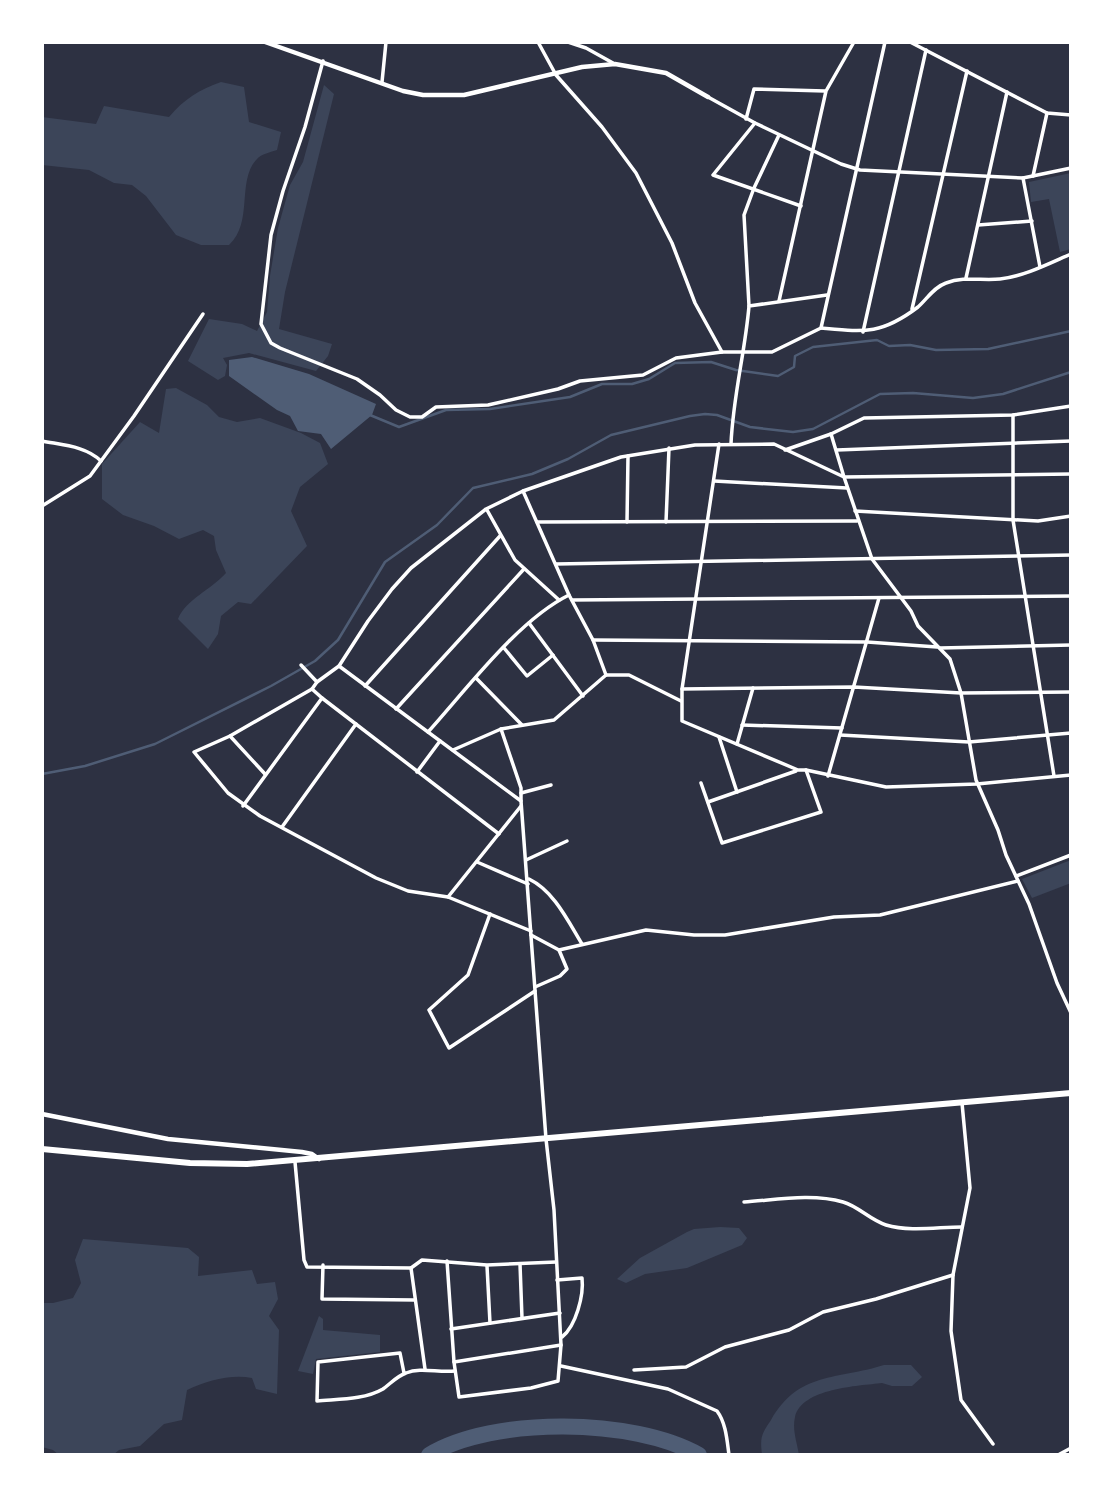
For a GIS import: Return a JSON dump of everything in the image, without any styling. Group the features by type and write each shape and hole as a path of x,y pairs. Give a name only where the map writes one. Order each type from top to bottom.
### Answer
{"highway":[{"path":"42,1149 221,1164 295,1162 1071,1093"}],"street":[{"path":"265,42 423,95 464,96 582,67 615,64 666,73 746,119 855,169 1023,178 1071,169"},
{"path":"382,82 386,42"},
{"path":"538,42 556,75 602,127 636,173 672,243 695,303 722,352"},
{"path":"568,42 586,48 615,64"},
{"path":"779,301 826,91 853,42"},
{"path":"821,328 885,42"},
{"path":"910,42 1047,113 1071,115"},
{"path":"863,332 926,50"},
{"path":"323,61 271,234 261,324 271,343 358,379 410,417 422,417 436,407 488,405 558,389 580,381 643,375 676,358 722,352 772,352 821,328 863,332 881,329 912,311 942,285 966,278 1007,278 1071,254"},
{"path":"912,311 967,71"},
{"path":"746,119 754,89 826,91"},
{"path":"966,278 1007,92"},
{"path":"1033,176 1047,113"},
{"path":"755,123 713,175 801,206"},
{"path":"731,444 732,414 744,353 749,306 744,215 779,135"},
{"path":"1023,178 1040,267"},
{"path":"978,225 1032,221"},
{"path":"749,306 827,295"},
{"path":"42,506 90,477 203,314"},
{"path":"785,450 831,434 864,418 1013,415 1071,406"},
{"path":"1013,415 1013,520 1054,776"},
{"path":"831,434 872,559 902,598 918,626 950,659 961,693 978,784 1040,930 1057,983 1071,1013"},
{"path":"42,441 85,450 101,461"},
{"path":"837,450 1071,441"},
{"path":"719,444 682,689 682,721 798,770"},
{"path":"490,914 468,975 429,1010 449,1048 567,969 559,950 531,933 490,914 448,897 408,891 376,878 243,806 228,793 194,752 230,736 312,689 339,666 368,621 411,568 486,509 523,491 628,456 669,448 774,444 844,477 1071,474"},
{"path":"666,522 669,448"},
{"path":"627,522 628,456"},
{"path":"714,481 847,488"},
{"path":"523,491 593,640 606,675"},
{"path":"486,509 515,560 559,600"},
{"path":"856,511 1038,521 1071,516"},
{"path":"537,522 858,521"},
{"path":"365,686 500,536"},
{"path":"556,564 702,559 1071,555"},
{"path":"396,709 524,569"},
{"path":"428,732 529,624 559,600 571,597 696,599 1071,596"},
{"path":"828,776 879,598"},
{"path":"529,624 583,696"},
{"path":"593,640 867,642 939,648 1071,645"},
{"path":"504,648 527,676 553,655"},
{"path":"301,665 317,682"},
{"path":"339,666 521,804"},
{"path":"453,750 501,729 554,720 606,675 629,676 681,701"},
{"path":"476,678 522,725"},
{"path":"682,689 854,687 961,693 1071,692"},
{"path":"737,744 753,688"},
{"path":"312,689 499,834"},
{"path":"243,806 322,698"},
{"path":"282,827 356,724"},
{"path":"743,725 842,728"},
{"path":"447,1261 459,1397 558,1381 561,1338 554,1210 546,1139 521,793 501,729"},
{"path":"841,735 969,741 1071,733"},
{"path":"230,736 265,774"},
{"path":"719,737 737,792"},
{"path":"417,772 440,741"},
{"path":"708,802 798,770 886,787 978,784 1071,775"},
{"path":"701,783 722,843 821,812 806,770"},
{"path":"521,793 551,785"},
{"path":"448,897 521,804"},
{"path":"526,860 567,841"},
{"path":"559,950 646,930 725,935 834,917 880,915 984,891 1071,855"},
{"path":"477,862 528,882 536,882 551,896 582,944"},
{"path":"962,1103 970,1188 953,1275 951,1331 961,1400 993,1444"},
{"path":"42,1114 168,1139 302,1152 312,1154 319,1160"},
{"path":"295,1162 304,1260 307,1267 323,1265 411,1268 422,1260 487,1265 556,1262"},
{"path":"744,1202 824,1199 844,1202 869,1218 895,1227 962,1227"},
{"path":"520,1264 523,1318"},
{"path":"323,1265 323,1298 415,1300"},
{"path":"487,1265 490,1323"},
{"path":"411,1268 425,1369"},
{"path":"634,1370 686,1367 725,1347 789,1330 823,1312 953,1275"},
{"path":"557,1280 582,1278 583,1286 571,1326 561,1338"},
{"path":"451,1329 560,1313"},
{"path":"454,1362 561,1345"},
{"path":"404,1373 400,1353 318,1362 317,1401 356,1397 381,1390 404,1373 425,1369 435,1373 455,1371"},
{"path":"561,1366 668,1389 705,1405 721,1417 729,1455"},
{"path":"1058,1455 1071,1448"}],"shaded area":[{"path":"221,82 244,87 249,122 281,132 277,150 259,157 251,168 247,178 241,225 237,236 229,245 201,245 176,235 146,196 132,185 114,183 89,170 42,165 42,117 96,124 104,106 169,117 192,96"},
{"path":"324,85 334,94 285,292 279,329 332,344 328,356 316,371 249,353 223,358 227,365 225,376 218,380 188,361 209,319 242,324 257,331 267,312 278,228 290,185 303,162"},
{"path":"1071,173 1071,249 1060,252 1049,199 1031,202 1029,182"},
{"path":"252,357 309,374 376,404 372,415 331,449 321,434 298,431 290,416 277,410 229,376 229,360"},
{"path":"176,388 207,405 219,417 237,422 260,418 301,433 320,443 328,464 300,487 291,511 307,546 251,604 238,602 221,616 218,634 208,649 178,619 193,600 226,573 216,550 214,536 203,530 179,539 154,526 123,515 102,499 102,464 140,422 159,433 166,389"},
{"path":"1071,860 1071,883 1032,898 1022,879"},
{"path":"720,1227 739,1228 747,1238 742,1245 687,1268 645,1274 626,1283 617,1279 640,1258 687,1232"},
{"path":"83,1239 188,1248 199,1257 198,1276 252,1270 257,1284 275,1282 278,1299 269,1316 279,1330 277,1394 256,1389 252,1378 219,1379 187,1390 182,1420 164,1424 140,1446 119,1450 113,1455 59,1455 42,1447 42,1303 73,1298 81,1283 75,1260"},
{"path":"319,1316 323,1319 323,1330 380,1335 380,1352 316,1359 313,1374 298,1371"},
{"path":"884,1365 911,1365 922,1377 912,1386 882,1383 846,1387 819,1394 800,1407 795,1417 794,1431 799,1455 762,1455 761,1440 765,1429 782,1404 794,1393 820,1380"}],"waterway":[{"path":"370,415 399,427 446,410 490,409 570,397 602,384 632,384 649,379 675,363 711,362 736,370 778,376 794,367 795,356 813,347 877,340 889,346 910,345 936,350 988,349 1071,331"},
{"path":"42,774 85,766 155,744 315,661 338,640 385,562 437,525 473,488 532,474 568,459 611,435 690,416 717,415 750,427 793,432 813,429 880,394 913,393 973,398 1003,394 1071,372"},
{"path":"429,1455 456,1442 489,1433 525,1428 564,1427 602,1428 638,1434 671,1443 699,1455"}]}
